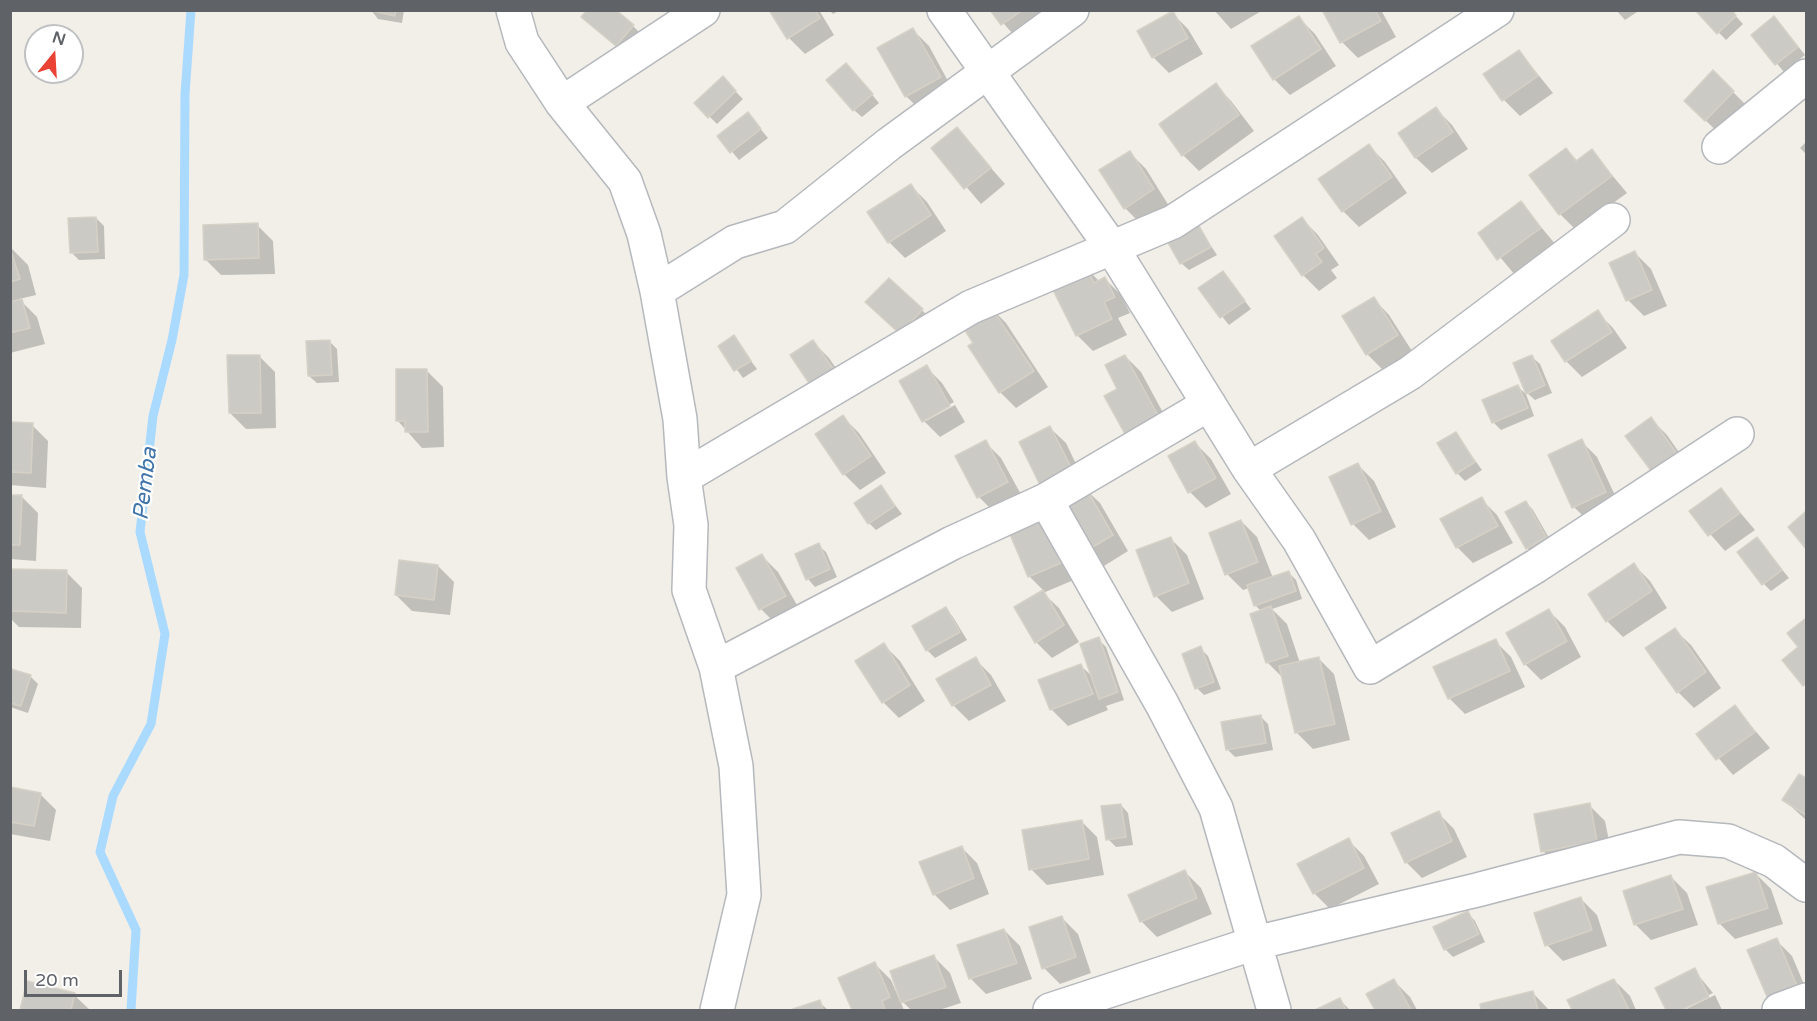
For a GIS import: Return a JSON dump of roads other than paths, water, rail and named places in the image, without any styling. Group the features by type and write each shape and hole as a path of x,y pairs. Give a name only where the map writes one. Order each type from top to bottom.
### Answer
{"street":[{"path":"513,10 522,42 562,103 625,181 644,234 657,291 680,419 684,477 691,525 689,590 716,667 736,766 744,895 717,1011"},
{"path":"562,103 703,10"},
{"path":"944,10 1112,248 1249,469 1299,540 1370,667 1536,566 1737,435"},
{"path":"657,291 735,242 785,227 889,144 1072,10"},
{"path":"684,477 971,307 1173,222 1497,10"},
{"path":"1719,147 1806,76"},
{"path":"1249,469 1410,373 1613,220"},
{"path":"716,667 952,543 1046,500 1209,404"},
{"path":"1046,500 1162,704 1216,808 1274,1011"},
{"path":"1050,1011 1255,943 1679,837 1728,841 1774,861 1806,885"},
{"path":"1779,1011 1806,1000"}],"waterway":[{"name":"Pemba","path":"131,1010 136,930 100,852 113,796 151,724 165,634 140,532 153,416 172,340 184,275 185,94 191,10"}]}
